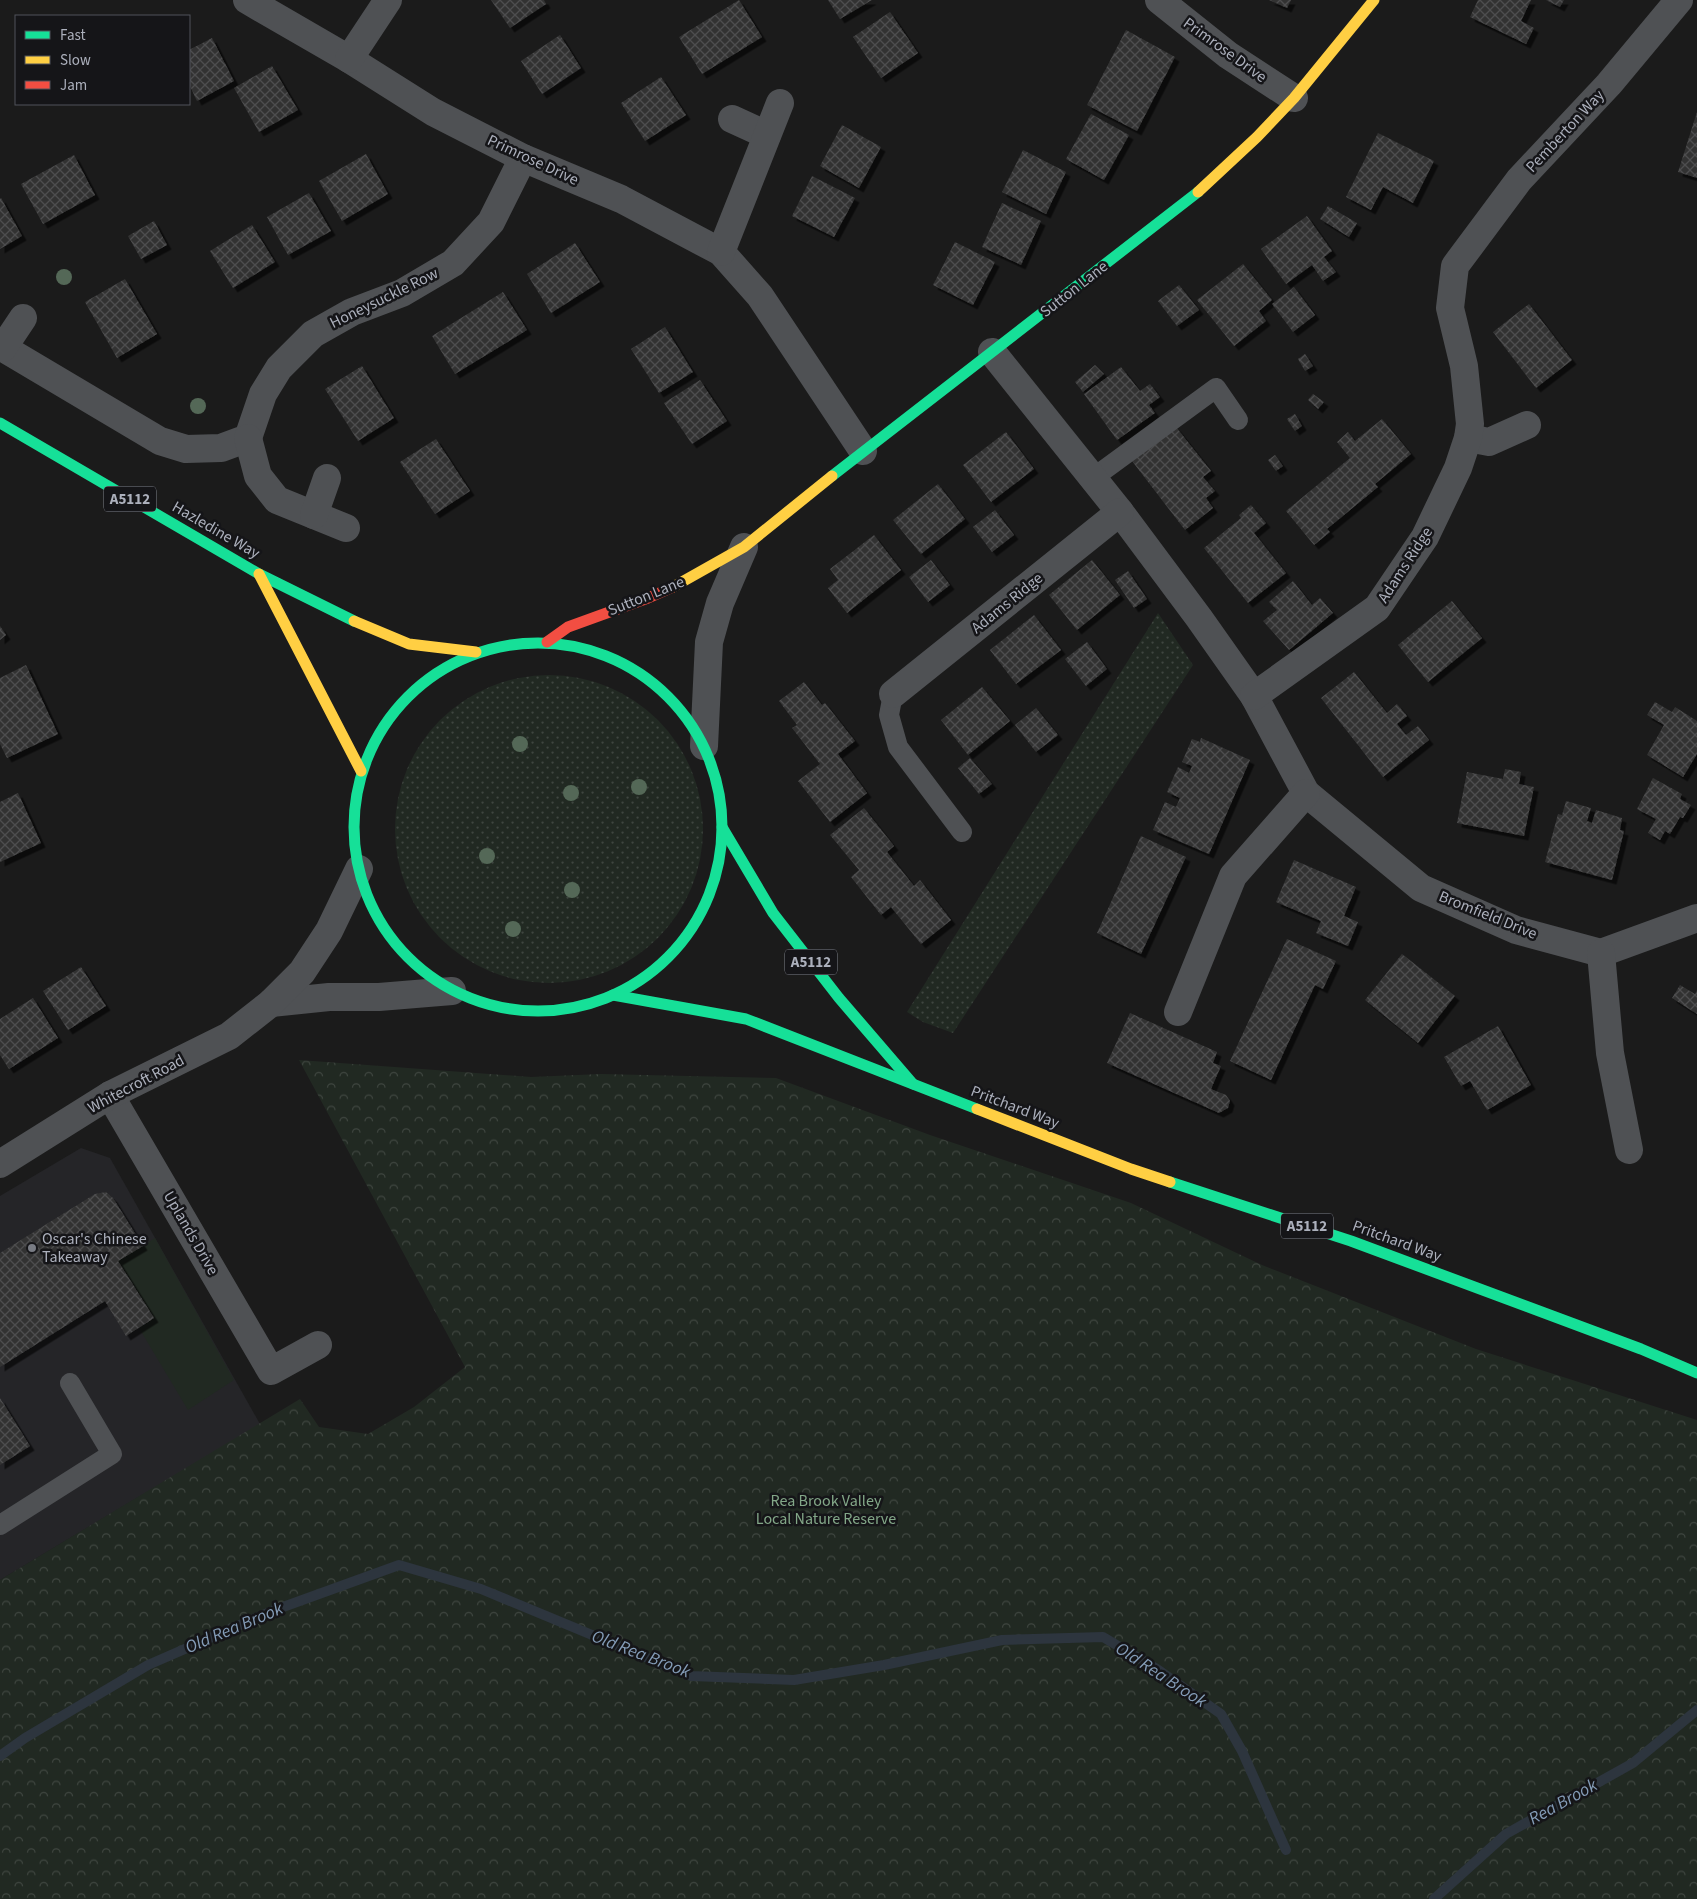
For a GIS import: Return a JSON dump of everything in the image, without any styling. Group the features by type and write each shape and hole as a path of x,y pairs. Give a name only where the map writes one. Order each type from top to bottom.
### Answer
{"main road":[{"name":"Sutton Lane","path":"547,642 568,627 648,598 688,580 744,547 863,451 1206,186 1294,98 1374,0"},
{"name":"Hazledine Way","path":"0,423 259,574 344,616 409,644 476,652"},
{"name":"Hazledine Way","path":"259,574 294,637 361,771"},
{"path":"530,642 547,642 586,648 622,662 656,684 683,713 704,746 718,785 722,826 714,881 690,931 652,972 613,995 570,1008 524,1011 480,1002 452,991 411,960 388,934 370,903 359,869 354,822 361,771 386,722 426,680 476,652 530,642"},
{"name":"Pritchard Way","path":"722,826 773,913 839,998 914,1086"},
{"name":"Pritchard Way","path":"613,995 746,1019 1131,1169 1351,1240 1642,1349 1697,1373"}],"street":[{"name":"Primrose Drive","path":"247,0 350,60 433,112 523,158 621,199 721,252 760,296 863,451"},
{"path":"350,60 388,0"},
{"name":"Primrose Drive","path":"1159,0 1228,55 1294,98"},
{"name":"Pemberton Way","path":"1455,266 1518,180 1609,84 1679,0"},
{"path":"721,252 780,103"},
{"path":"732,118 767,135"},
{"name":"Honeysuckle Row","path":"248,438 263,394 279,368 313,334 352,312 402,293 453,263 491,222 523,158"},
{"name":"Adams Ridge","path":"1254,696 1377,608 1425,537 1458,468 1468,438 1470,424 1464,366 1450,308 1455,266"},
{"path":"23,318 2,347 160,441 186,449 221,448 248,438 258,476 277,500 346,528"},
{"path":"992,352 1120,512 1199,618 1254,696 1306,793 1233,876 1178,1012"},
{"path":"1468,438 1489,442 1527,425"},
{"path":"314,515 327,478"},
{"name":"Adams Ridge","path":"893,694 1120,512"},
{"name":"Sutton Lane","path":"704,746 709,642 720,602 744,547"},
{"name":"Bromfield Drive","path":"1306,793 1421,888 1516,930 1600,953"},
{"name":"Whitecroft Road","path":"0,1164 110,1096 229,1036 271,1003 302,972 329,932 359,869"},
{"path":"1629,1150 1610,1053 1600,953 1697,918"},
{"path":"271,1003 329,997 379,997 452,991"},
{"name":"Uplands Drive","path":"110,1096 271,1371 318,1346"}],"lane":[{"path":"1093,478 1216,388 1238,420"},
{"path":"893,694 890,715 898,747 962,832"},
{"path":"0,1525 112,1454 70,1383"}],"shaded area":[{"path":"81,1148 110,1158 260,1424 0,1580 0,1196"}],"green space":[{"path":"1158,613 1193,665 953,1033 923,1022 907,1012"},
{"path":"534,675 564,675 594,681 622,693 647,710 668,731 685,756 697,784 703,814 703,844 692,888 677,915 658,938 635,957 608,972 564,983 534,983 504,977 476,965 451,948 430,927 413,902 401,874 395,844 395,814 401,784 413,756 430,731 451,710 476,693 504,681"},
{"name":"Rea Brook Valley Local Nature Reserve","path":"299,1060 531,1077 601,1074 776,1078 930,1135 1131,1203 1262,1265 1476,1349 1697,1420 1697,1899 0,1899 0,1580 300,1399 319,1427 368,1434 414,1407 465,1367"},
{"path":"155,1238 234,1380 188,1410 139,1328 154,1318 118,1261"}],"building":[{"path":"491,0 544,0 546,4 510,28"},
{"path":"739,0 762,37 702,74 679,37"},
{"path":"828,0 872,0 840,19"},
{"path":"1269,0 1291,0 1287,8"},
{"path":"1478,0 1531,0 1521,21 1534,28 1526,44 1470,17"},
{"path":"1546,0 1564,0 1560,7"},
{"path":"890,12 918,53 881,78 853,37"},
{"path":"1126,30 1175,57 1137,131 1087,105"},
{"path":"560,35 581,68 542,94 521,61"},
{"path":"212,38 234,81 197,101 190,86 190,49"},
{"path":"272,66 298,110 259,132 234,88"},
{"path":"661,77 686,115 645,141 621,103"},
{"path":"1697,112 1697,178 1678,172"},
{"path":"1091,114 1129,135 1104,180 1066,159"},
{"path":"842,125 881,147 859,188 820,166"},
{"path":"1378,133 1434,161 1413,203 1383,187 1371,210 1346,197"},
{"path":"1023,150 1066,172 1046,214 1002,192"},
{"path":"366,154 388,194 342,221 319,181"},
{"path":"74,155 95,195 43,224 21,184"},
{"path":"812,176 855,198 834,237 792,216"},
{"path":"309,193 331,231 288,255 267,217"},
{"path":"0,199 22,236 0,249"},
{"path":"1002,203 1041,221 1021,265 982,247"},
{"path":"1328,206 1357,223 1349,237 1320,219"},
{"path":"1307,216 1332,251 1324,257 1336,272 1323,281 1312,265 1286,284 1261,249"},
{"path":"154,221 167,245 141,259 128,236"},
{"path":"252,225 275,262 233,288 210,251"},
{"path":"955,242 995,262 973,305 933,285"},
{"path":"575,243 600,282 551,313 527,274"},
{"path":"1243,264 1272,300 1259,311 1266,321 1234,346 1197,300"},
{"path":"125,279 157,334 117,358 85,302"},
{"path":"1179,285 1199,310 1177,326 1158,301"},
{"path":"1294,287 1315,315 1293,332 1272,304"},
{"path":"503,292 527,330 455,374 432,336"},
{"path":"1529,304 1572,360 1536,388 1493,332"},
{"path":"665,327 693,372 659,393 631,349"},
{"path":"1305,354 1313,366 1305,371 1298,359"},
{"path":"1095,365 1104,374 1083,392 1075,382"},
{"path":"362,366 394,418 358,441 325,389"},
{"path":"1121,367 1140,391 1150,384 1160,397 1149,405 1155,413 1117,440 1084,394"},
{"path":"700,380 727,421 692,444 664,403"},
{"path":"1313,394 1324,402 1318,409 1308,400"},
{"path":"1295,414 1302,426 1295,431 1287,419"},
{"path":"1382,419 1411,454 1375,484 1378,487 1327,529 1330,532 1314,545 1286,511 1350,458 1337,442 1348,432 1355,441"},
{"path":"1176,427 1211,471 1203,477 1215,491 1206,498 1213,508 1185,530 1132,461"},
{"path":"1006,432 1034,469 991,502 963,465"},
{"path":"436,439 470,491 435,514 400,462"},
{"path":"1275,455 1283,466 1276,471 1268,460"},
{"path":"938,484 965,519 921,554 893,520"},
{"path":"1251,505 1266,523 1254,533 1286,573 1248,603 1204,548 1241,518 1239,515"},
{"path":"995,510 1014,535 992,552 973,527"},
{"path":"874,535 901,570 847,613 828,588 838,580 830,569"},
{"path":"931,560 950,585 928,602 909,577"},
{"path":"1092,560 1120,595 1077,630 1049,595"},
{"path":"1128,571 1147,599 1134,608 1115,580"},
{"path":"1293,581 1312,605 1320,598 1333,613 1289,650 1263,621 1277,610 1269,602"},
{"path":"1452,601 1482,638 1428,682 1398,645"},
{"path":"1034,615 1061,650 1016,684 990,650"},
{"path":"0,626 6,635 0,640"},
{"path":"1087,642 1107,669 1086,686 1065,659"},
{"path":"26,665 58,734 7,758 0,744 0,678"},
{"path":"1354,672 1387,713 1397,704 1407,716 1397,724 1406,735 1418,726 1429,740 1383,777 1321,698"},
{"path":"804,682 822,705 825,703 855,741 838,754 867,793 830,822 798,781 820,764 792,728 797,725 779,701"},
{"path":"982,687 1010,721 968,755 941,720"},
{"path":"1655,702 1672,712 1675,707 1697,721 1697,754 1683,777 1647,755 1664,725 1647,715"},
{"path":"1036,708 1058,735 1036,752 1015,725"},
{"path":"1201,738 1250,760 1209,854 1153,830 1165,802 1176,807 1180,798 1167,792 1178,767 1189,773 1192,766 1182,762 1192,739 1200,742"},
{"path":"970,758 992,784 979,794 958,768"},
{"path":"1505,769 1521,772 1519,784 1534,787 1524,836 1457,823 1467,772 1503,779"},
{"path":"1653,778 1682,794 1680,799 1691,805 1683,818 1680,817 1670,834 1665,831 1660,840 1648,833 1656,819 1637,809"},
{"path":"18,793 41,843 0,862 0,802"},
{"path":"1566,801 1591,808 1587,821 1592,823 1596,810 1622,818 1620,830 1624,831 1612,880 1545,862 1558,814 1562,815"},
{"path":"864,808 894,846 887,852 914,886 920,880 951,920 921,944 891,907 881,915 851,877 859,870 830,835"},
{"path":"1141,836 1186,857 1141,954 1097,933"},
{"path":"1294,860 1356,887 1344,916 1358,922 1348,946 1316,933 1321,921 1276,902"},
{"path":"1287,939 1336,961 1323,989 1315,985 1271,1080 1230,1061"},
{"path":"1402,954 1455,996 1418,1043 1365,1000"},
{"path":"81,967 106,1006 68,1030 43,991"},
{"path":"1680,985 1695,994 1697,990 1697,1014 1672,998"},
{"path":"33,998 58,1038 9,1069 0,1055 0,1019"},
{"path":"1130,1013 1217,1052 1213,1063 1221,1066 1211,1089 1226,1095 1230,1101 1228,1108 1219,1113 1107,1063"},
{"path":"1498,1026 1531,1085 1487,1110 1470,1081 1461,1086 1444,1057"},
{"path":"106,1192 113,1198 143,1246 118,1261 154,1318 126,1336 105,1301 0,1367 0,1253 95,1194"},
{"path":"0,1398 30,1446 0,1465"}],"waterway":[{"name":"Old Rea Brook","path":"0,1756 25,1738 148,1665 272,1611 399,1565 481,1589 691,1676 794,1680 884,1665 1002,1640 1103,1637 1157,1669 1221,1714 1242,1751 1286,1850"},
{"name":"Rea Brook","path":"1434,1899 1506,1834 1633,1763 1697,1710"}],"traffic: fast":[{"path":"832,476 1198,192"},
{"path":"0,423 259,574 354,621"},
{"path":"538,643 574,647 608,657 640,674 668,697 691,725 708,757 718,791 722,827 718,863 708,897 691,929 668,957 640,980 608,997 574,1007 538,1011 502,1007 468,997 436,980 408,957 385,929 368,897 358,863 354,827 358,791 368,757 385,725 408,697 436,674 468,657 502,647 538,643"},
{"path":"722,827 773,913 839,998 913,1084"},
{"path":"613,995 746,1019 977,1109"},
{"path":"1170,1182 1351,1241 1641,1349 1697,1373"}],"traffic: slow":[{"path":"1198,192 1257,137 1294,98 1374,0"},
{"path":"673,587 744,547 832,476"},
{"path":"259,574 361,771"},
{"path":"354,621 409,644 476,652"},
{"path":"977,1109 1131,1169 1170,1182"}],"traffic: jam":[{"path":"547,642 568,627 673,587"}],"place":[{"name":"Oscar's Chinese Takeaway","path":"32,1248"}]}
